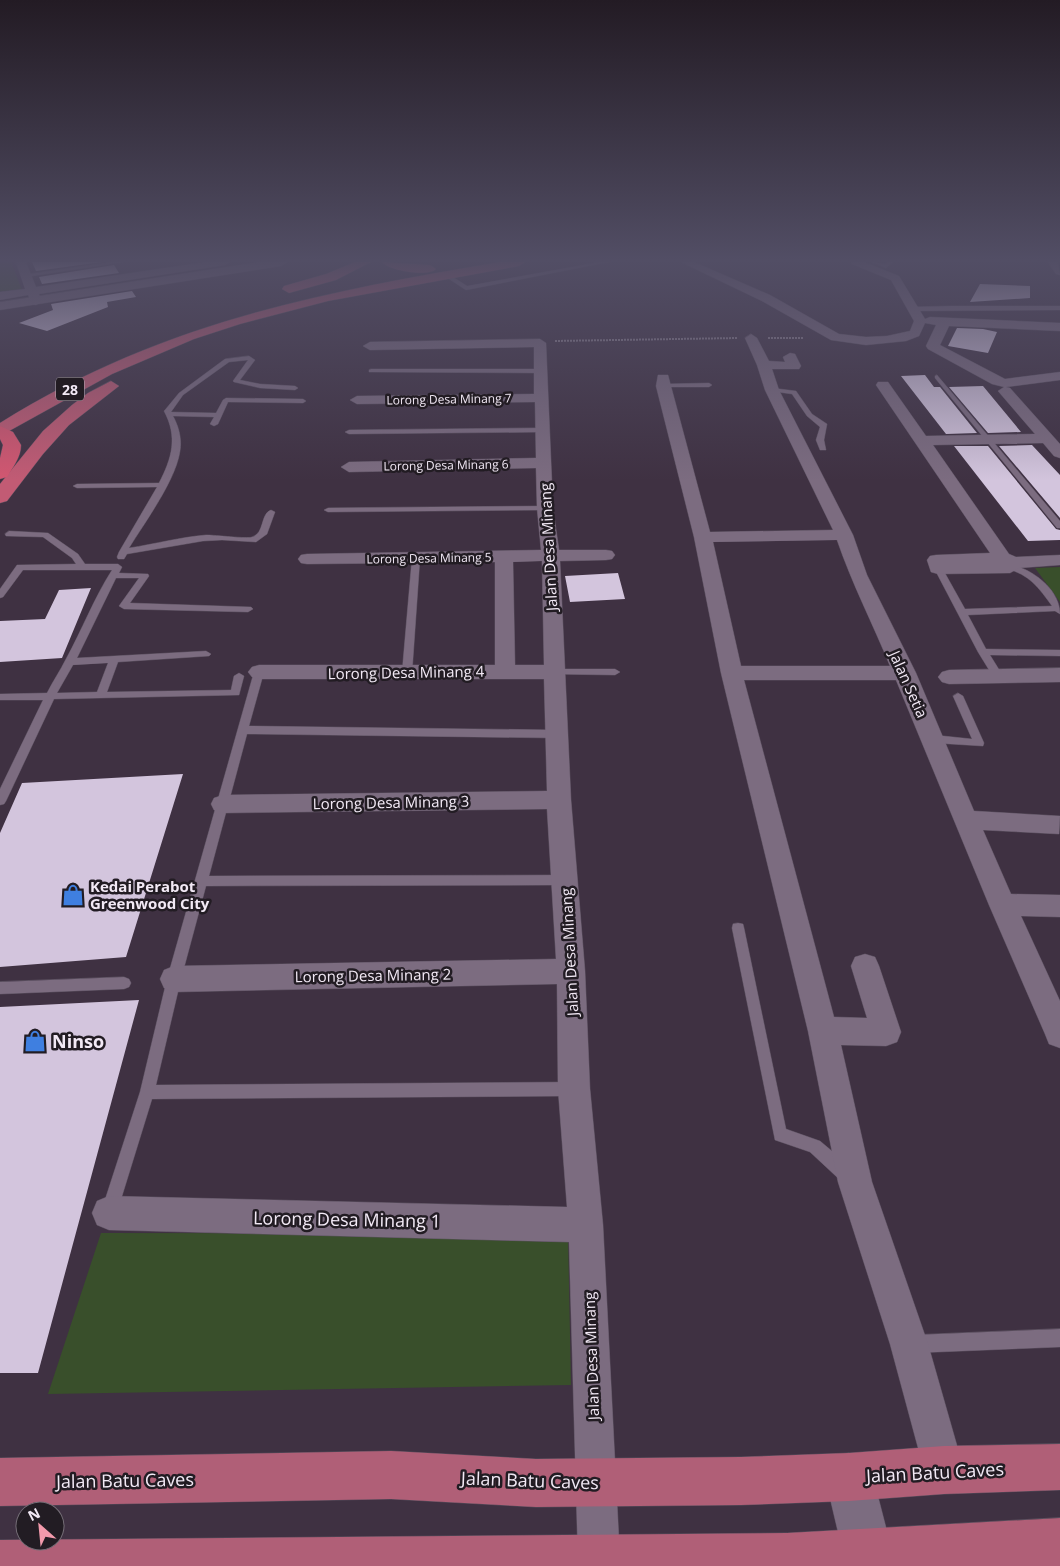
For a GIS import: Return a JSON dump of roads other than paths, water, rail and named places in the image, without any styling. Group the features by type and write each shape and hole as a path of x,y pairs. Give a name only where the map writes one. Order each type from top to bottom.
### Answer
{"highway":[{"name":"28","path":"0,416 22,402 104,361 171,335"},
{"name":"28","path":"0,431 58,395 144,353 198,335"},
{"path":"0,497 53,429 75,408 135,372 144,353"},
{"path":"0,431 8,435 12,443 12,452 0,473"}],"main road":[{"name":"Jalan Batu Caves","path":"0,1482 391,1475 536,1483 596,1483 849,1477 944,1470 1060,1467"},
{"path":"0,1565 347,1565 599,1560 792,1562 869,1559 1060,1543"}],"street":[{"path":"834,335 866,341 897,339 909,335"},
{"path":"938,335 933,346 997,381 1005,382 1060,376"},
{"name":"Jalan Setia","path":"751,338 764,364 772,390 844,535 858,575 880,617 934,738 1002,905 1060,1034"},
{"name":"Jalan Desa Minang","path":"370,346 540,343 545,508 551,556 553,672 558,734 559,800 571,971 574,1089 586,1226 599,1560"},
{"path":"764,364 794,366 790,357"},
{"path":"663,382 703,537 732,673 824,1031 855,1182 908,1344 944,1470"},
{"path":"1060,384 1005,391 1060,453"},
{"path":"884,385 1009,562"},
{"name":"Lorong Desa Minang 7","path":"357,400 541,398"},
{"path":"923,441 1046,438"},
{"name":"Lorong Desa Minang 6","path":"349,467 544,463"},
{"path":"703,537 844,535"},
{"name":"Lorong Desa Minang 5","path":"307,559 606,555"},
{"path":"504,557 505,671"},
{"path":"937,564 1060,560"},
{"name":"Lorong Desa Minang 4","path":"259,672 553,672"},
{"path":"732,673 904,673"},
{"path":"948,677 1060,675"},
{"name":"Lorong Desa Minang 3","path":"223,804 559,800"},
{"path":"968,820 1059,825"},
{"path":"1002,905 1060,906"},
{"path":"824,1031 886,1032 865,966"},
{"name":"Lorong Desa Minang 2","path":"174,979 571,971"},
{"name":"Lorong Desa Minang 1","path":"109,1213 586,1226"},
{"path":"849,1477 869,1559"}],"lane":[{"path":"0,802 20,757 53,696 60,676 70,662 106,586 116,571 123,552 176,453 176,433 167,411 181,394 227,360 249,358 252,360 236,381 240,383 295,388"},
{"path":"371,372 541,371"},
{"path":"937,377 1060,526"},
{"path":"663,382 709,385"},
{"path":"772,390 794,392 810,415 822,423 824,426 820,440 823,448"},
{"path":"214,424 226,400 302,401"},
{"path":"169,414 218,415"},
{"path":"349,432 542,430"},
{"path":"77,486 160,485"},
{"path":"328,510 545,508"},
{"path":"123,552 204,538 222,537 252,540 263,534 270,512"},
{"path":"9,534 45,535 75,556 81,565"},
{"path":"407,673 416,558"},
{"path":"1009,562 1032,574 1059,610"},
{"path":"937,564 961,612 998,676"},
{"path":"0,595 20,567 81,565 144,576 124,606 248,609"},
{"path":"961,612 1059,610"},
{"path":"983,652 1060,653"},
{"path":"70,662 206,654"},
{"path":"101,695 114,660"},
{"path":"109,1213 146,1092 174,979 259,672"},
{"path":"553,672 615,672"},
{"path":"0,697 235,693 239,676"},
{"path":"934,738 979,743 958,696"},
{"path":"243,730 558,734"},
{"path":"201,881 566,880"},
{"path":"738,928 780,1135 815,1146 855,1182"},
{"path":"0,988 124,983"},
{"path":"146,1092 574,1089"},
{"path":"908,1344 1060,1338"}],"place":[{"name":"Kedai Perabot Greenwood City","path":"73,895"},
{"name":"Ninso","path":"35,1041"}]}
